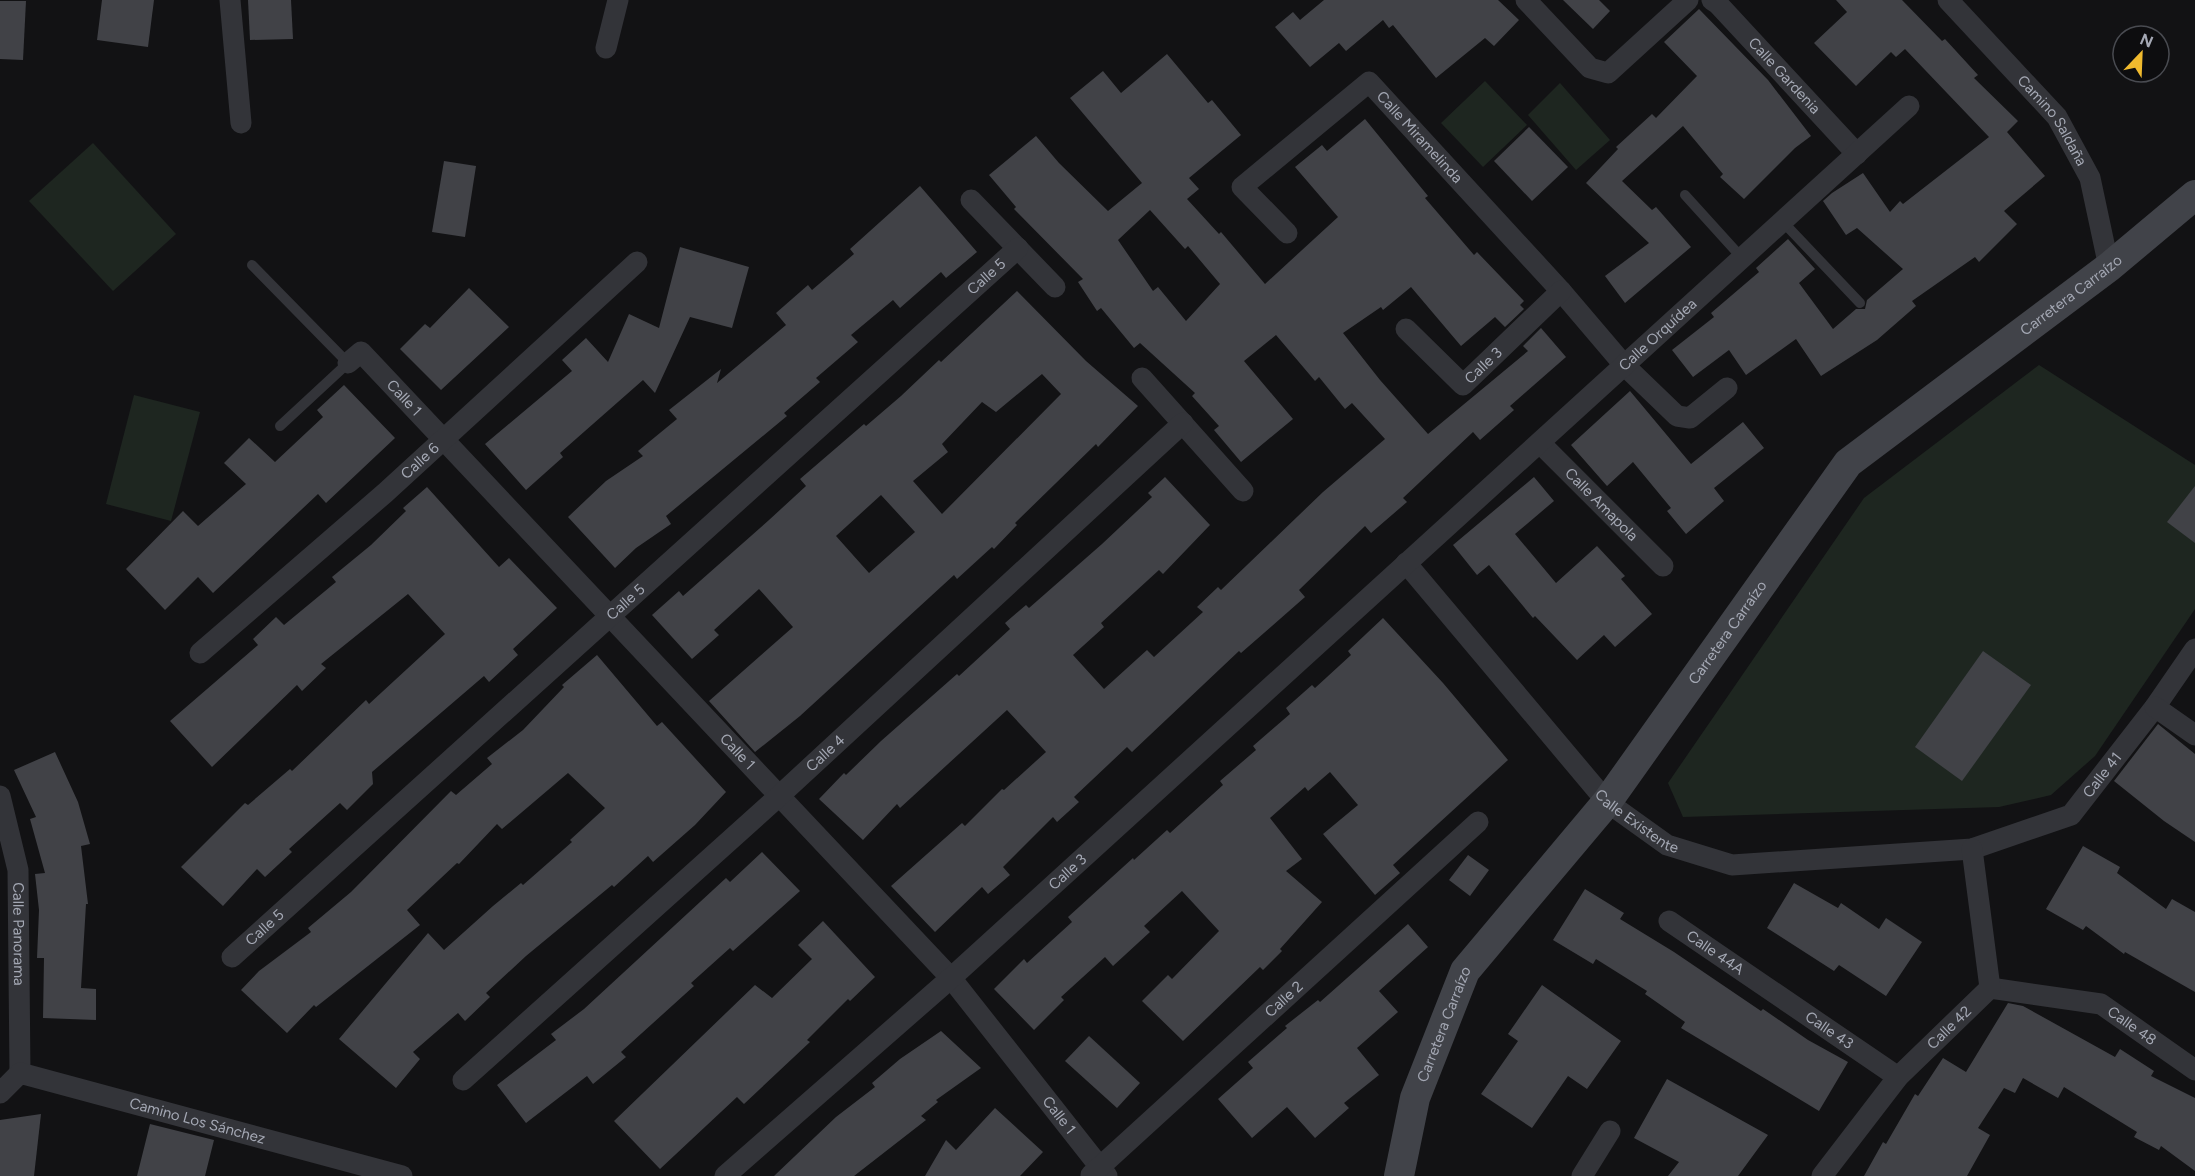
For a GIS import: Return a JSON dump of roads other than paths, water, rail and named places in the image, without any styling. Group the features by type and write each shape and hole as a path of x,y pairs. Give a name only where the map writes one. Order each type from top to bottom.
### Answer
{"street":[{"path":"230,0 241,123"},
{"path":"606,48 618,0"},
{"path":"1526,0 1590,68 1608,73 1688,0"},
{"name":"Calle Gardenia","path":"1712,0 1718,3 1857,154"},
{"name":"Camino Saldaña","path":"1948,0 2057,117 2090,178 2109,267"},
{"name":"Calle Miramelinda","path":"1287,233 1242,187 1369,82 1561,291 1624,365 1677,416 1690,418 1726,388"},
{"name":"Calle Orquídea","path":"1406,563 1909,106"},
{"name":"Carretera Carraízo","path":"1399,1176 1415,1098 1465,971 1607,802 1848,463 2109,267 2195,195"},
{"path":"971,200 1055,287"},
{"name":"Calle 5","path":"232,957 1018,248"},
{"name":"Calle 6","path":"200,653 443,439 637,262"},
{"name":"Calle 3","path":"1406,329 1463,385 1561,291"},
{"name":"Calle 1","path":"348,363 361,352 951,978 1099,1173"},
{"path":"1142,378 1243,491"},
{"name":"Calle 4","path":"463,1080 778,797 1183,423"},
{"name":"Calle Amapola","path":"1540,443 1663,566"},
{"name":"Calle 3","path":"725,1176 951,978 1406,563"},
{"name":"Calle Existente","path":"1406,563 1607,802 1667,845 1732,865 1972,849"},
{"name":"Calle 41","path":"1972,849 2071,815 2155,707 2195,649"},
{"path":"2155,707 2195,735"},
{"name":"Calle Panorama","path":"0,796 18,870 20,1073"},
{"name":"Calle 2","path":"1099,1173 1478,822"},
{"path":"1972,849 1990,988"},
{"name":"Calle 44A","path":"1669,921 1761,984"},
{"name":"Calle 43","path":"1761,984 1898,1077"},
{"name":"Calle 48","path":"1990,988 2101,1004 2195,1070"},
{"name":"Calle 42","path":"1822,1176 1898,1077 1990,988"},
{"path":"0,1093 20,1073"},
{"name":"Camino Los Sánchez","path":"20,1073 402,1176"},
{"path":"1592,1173 1610,1131"}],"lane":[{"path":"1685,195 1743,259"},
{"path":"1783,222 1860,303"},
{"path":"252,265 348,363 280,426"}]}
